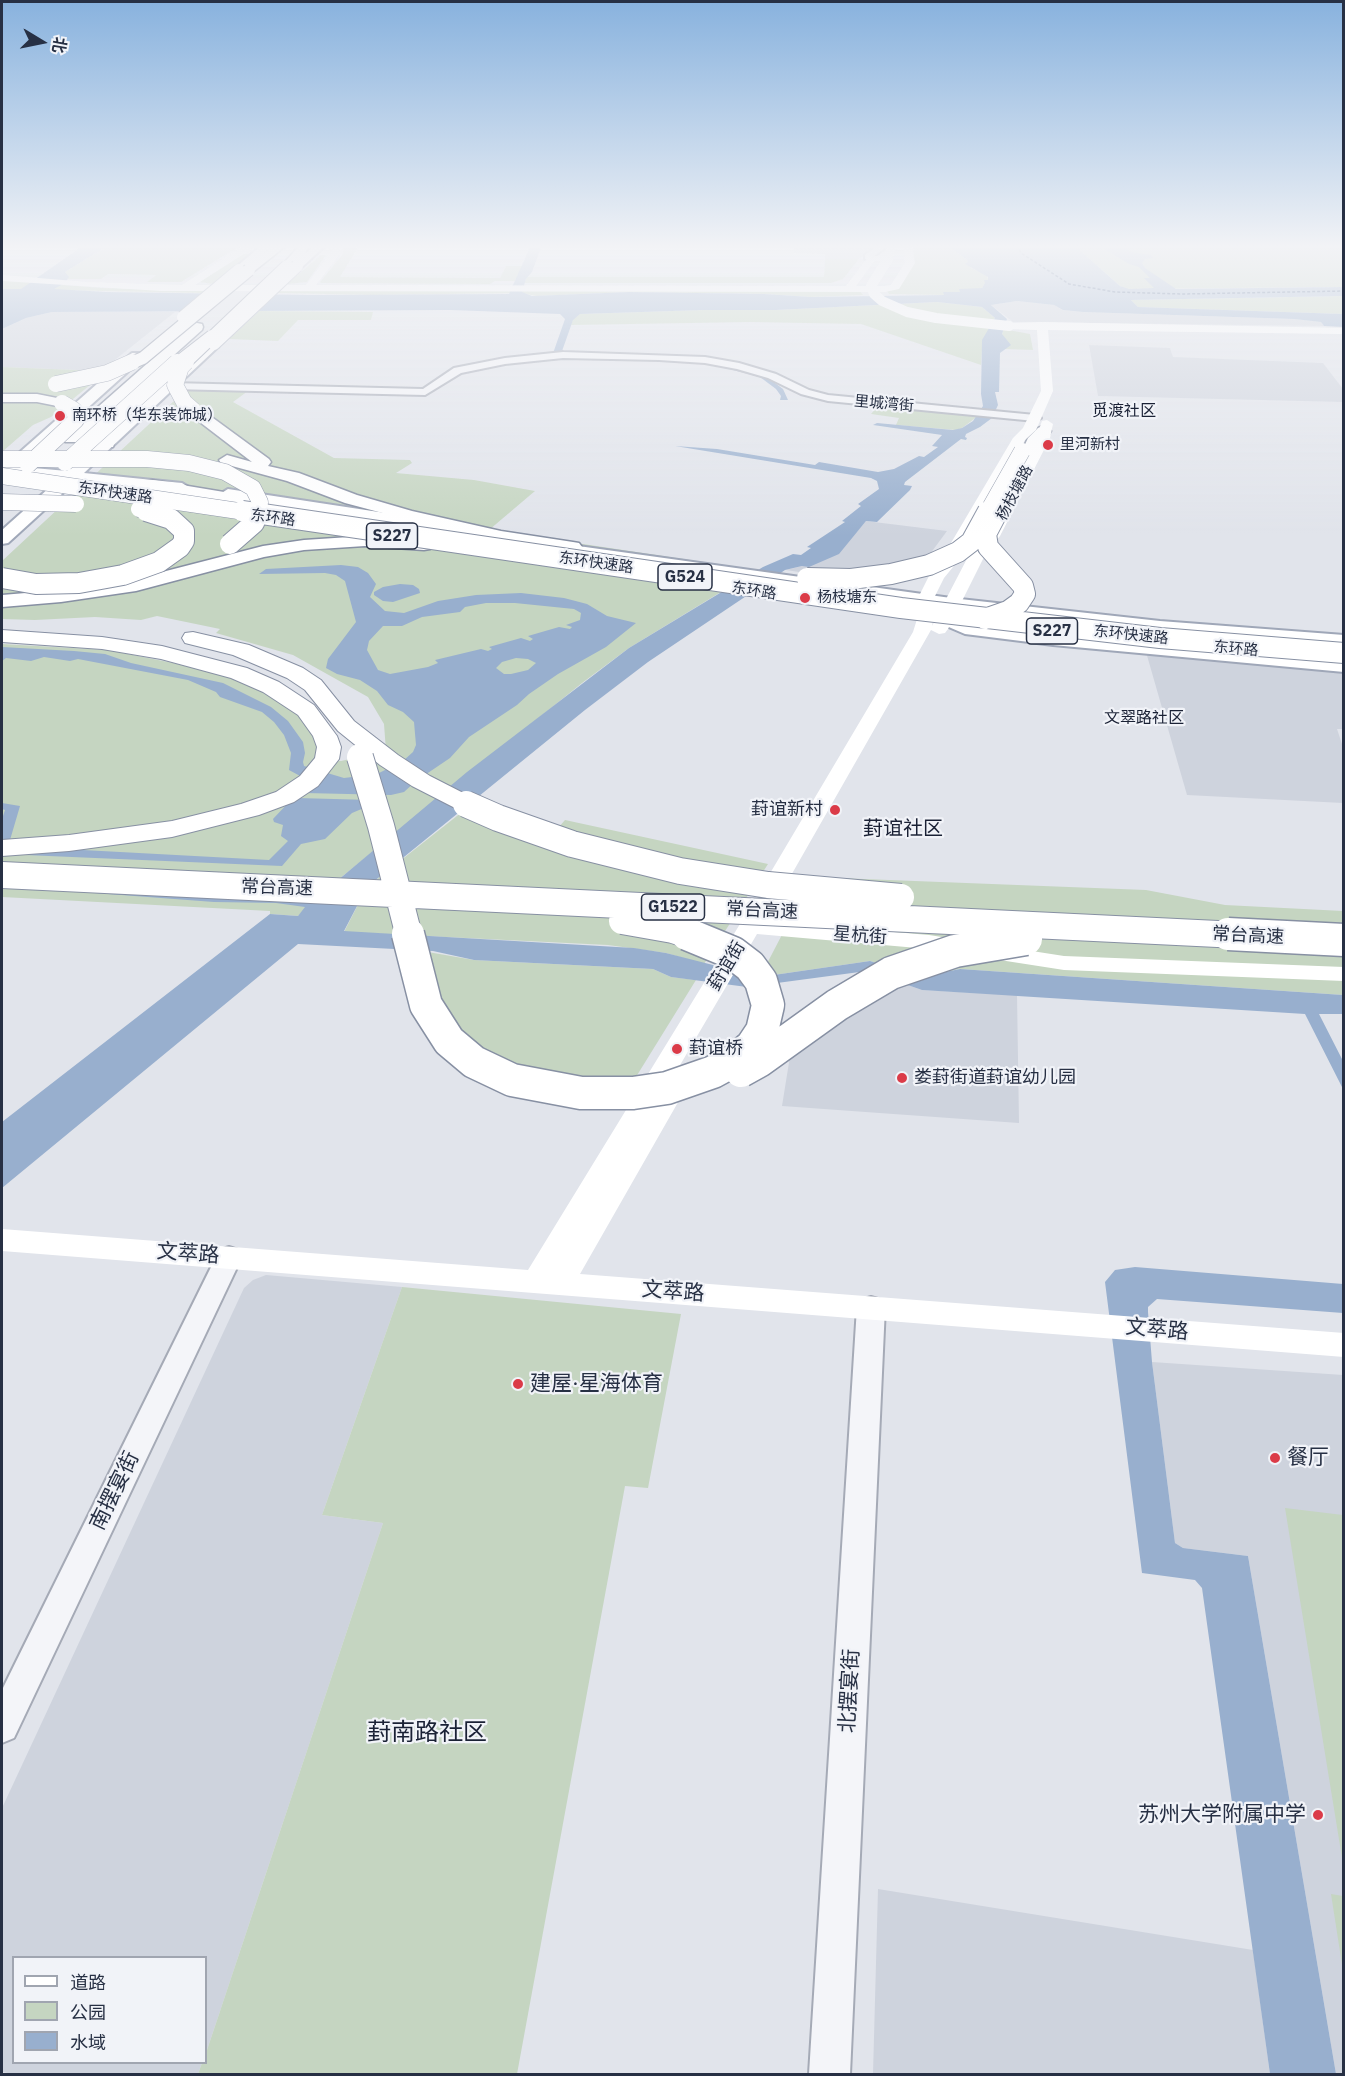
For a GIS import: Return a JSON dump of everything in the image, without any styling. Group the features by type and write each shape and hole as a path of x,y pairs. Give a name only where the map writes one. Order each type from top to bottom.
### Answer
{"highway":[{"path":"2,391 91,377 143,358 163,342"},
{"path":"2,511 184,342"},
{"path":"2,521 190,351 209,342"},
{"path":"211,342 188,359 179,371 175,385 180,395 193,410 237,444 292,477"},
{"path":"2,500 132,390 158,372 182,344"},
{"path":"114,376 182,344"},
{"path":"107,444 111,428 145,397 145,388 158,375 158,372"},
{"path":"2,398 55,401 70,407 77,415 75,422 64,434 2,489"},
{"path":"2,500 69,499 137,504 919,619 971,621 1002,615 1019,603 1024,591 988,547 986,534 1036,426"},
{"path":"2,468 197,456 239,462 292,477 351,499 420,518 501,536 573,547 642,564 721,568 826,579 876,577 920,568 957,552 970,542 1026,451"},
{"path":"2,468 137,458 197,465 225,472 245,482 256,492 261,506 257,518 242,535 216,552 190,563 123,582 2,601"},
{"name":"G524","path":"2,468 50,479"},
{"name":"东环快速路","path":"50,479 1015,622 1170,639 1344,652"},
{"path":"152,485 514,541 563,556 675,582"},
{"path":"2,500 137,509 171,519 181,526 185,534 180,547 165,559 146,568 115,577 52,584 20,582 2,578"},
{"path":"2,601 125,587 263,552 304,545 364,541 563,556"},
{"name":"东环快速路","path":"563,556 642,564 1028,616 1161,631 1344,643"},
{"path":"2,628 118,626 139,628"},
{"path":"1015,626 1032,632 1086,638 1344,659"},
{"path":"177,635 241,650 272,662 313,685 316,706 338,738 354,756 381,826 397,891 399,902 422,996 440,1029 465,1056 494,1072 528,1085 581,1093 633,1093 674,1086 713,1072 744,1054 758,1037 766,1021 767,993 756,974 740,958 723,948 673,930 549,912 458,905 403,902 392,901 360,899 191,884"},
{"path":"2,636 102,643 162,653 260,681 316,706"},
{"path":"354,756 409,988 420,1017 440,1045 466,1068 507,1087 546,1097 595,1103 636,1103 660,1100 704,1087 759,1061 837,1005 891,973 934,957 980,945 1027,938 1078,936 1344,947"},
{"path":"2,848 134,835 233,815 263,806 295,791 315,776 354,756 434,788 498,818 572,844 639,862 768,885 1111,915"},
{"name":"常台高速","path":"2,862 1344,926"},
{"name":"常台高速","path":"2,875 1344,940"}],"main road":[{"path":"2,468 154,342"},
{"path":"2,516 50,479 107,444 171,386 211,342"},
{"name":"杨枝塘路","path":"936,609 992,536 1043,438 1036,426 1047,391 1050,342"},
{"name":"杨枝塘路","path":"936,609 941,572 962,535 1020,438 1054,410"},
{"path":"2,468 50,479 152,485 264,498 475,531 494,545"},
{"path":"2,539 50,479"},
{"name":"东环路","path":"50,479 494,545 761,592 1344,643"},
{"name":"东环路","path":"494,545 778,579 1015,626 1160,643 1344,659"},
{"path":"936,609 965,628 1053,639 1344,666"},
{"name":"葑谊街","path":"548,1282 763,925 936,609"},
{"name":"星杭街","path":"763,925 912,932 1063,954 1344,966"},
{"name":"星杭街","path":"763,925 920,941 1064,963 1173,965 1344,974"},
{"name":"文萃路","path":"2,1240 1344,1345"}],"street":[{"name":"里城湾街","path":"171,386 425,392 448,375 465,368 550,355 659,357 715,361 761,372 821,397 998,414 1036,426"},
{"name":"南摆宴街","path":"2,1726 229,1257"},
{"name":"北摆宴街","path":"829,2074 871,1307"}],"shaded area":[{"path":"2,342 138,342 101,371 2,367"},
{"path":"1089,345 1170,348 1173,357 1323,363 1343,389 1343,402 1098,396"},
{"path":"866,521 947,531 913,577 904,582 877,584 786,570 802,566 856,532"},
{"path":"1146,652 1343,668 1343,729 1337,729 1343,747 1343,803 1187,795"},
{"name":"娄葑街道葑谊幼儿园","path":"893,980 922,990 1017,995 1019,1123 782,1106 791,1050"},
{"path":"266,1275 402,1287 322,1515 383,1523 207,2050 207,1956 12,1956 12,2064 202,2064 198,2074 13,2074 2,2072 2,1808 244,1288 253,1280"},
{"name":"苏州大学附属中学","path":"1152,1362 1343,1375 1343,2074 1336,2074 1248,1556 1183,1548 1175,1543"},
{"path":"878,1889 1253,1950 1270,2074 873,2074"}],"green space":[{"path":"913,342 986,342 981,365"},
{"path":"988,342 1031,342 1033,350 1004,349 1005,347 987,344"},
{"path":"2,367 101,371 101,376 51,417 33,425 2,452"},
{"path":"189,387 257,389 248,391 233,402 334,458 410,460 412,463 396,473 474,480 535,491 489,530 757,570 629,648 582,683 318,896 298,916 270,914 270,911 2,897 2,644 108,650 173,663 243,681 290,705 321,736 318,758 341,761 386,751 384,724 368,697 293,655 216,633 220,629 157,616 141,620 95,617 2,619 2,561"},
{"path":"878,406 978,416 956,430 896,425 899,418 871,414"},
{"path":"462,812 552,835 565,820 768,864 704,964 666,953 608,945 344,932 367,887"},
{"path":"812,877 1146,890 1225,905 1343,911 1343,995 960,969 920,977 870,961 760,977"},
{"path":"422,951 474,960 653,969 671,977 696,980 631,1085 611,1087 495,1060 448,1020"},
{"path":"402,1287 681,1314 648,1488 625,1486 517,2074 198,2074 202,2064 207,2064 207,2050 383,1523 322,1515"},
{"path":"1285,1508 1343,1515 1343,1864"},
{"path":"1331,1894 1343,1896 1343,1971"}],"water":[{"path":"557,342 565,342 561,354 684,360 733,367 771,380 783,389 788,400 780,400 781,396 776,389 760,377 714,365 649,360 551,359"},
{"path":"982,342 1008,342 1011,345 1000,353 999,392 995,392 998,405 992,418 966,434 966,440 961,439 905,482 904,485 912,486 910,490 877,522 866,521 839,554 809,567 802,566 785,570 648,662 585,710 367,887 344,931 634,948 666,953 760,977 870,961 920,977 960,969 1343,995 1343,1014 1319,1014 1343,1061 1343,1089 1305,1014 922,990 867,971 747,987 671,977 653,969 474,960 433,951 298,944 2,1188 2,1122 270,914 298,916 305,907 276,903 214,902 2,886 319,896 467,772 629,648 763,567 793,554 801,555 811,548 807,547 845,522 842,521 861,506 858,504 879,489 877,481 871,478 675,446 717,449 815,465 819,462 878,472 894,469 919,456 924,457 938,447 932,446 942,435 873,425 877,423 953,430 962,428 973,421 983,406 981,394"},
{"path":"341,565 358,567 368,573 376,584 370,597 385,611 404,613 438,601 476,595 521,593 564,598 587,604 607,616 636,623 606,647 558,674 469,737 450,758 404,792 391,795 305,793 302,777 289,770 291,753 284,735 274,722 262,712 220,697 216,692 188,680 78,659 70,661 44,657 31,661 6,658 2,661 2,647 105,654 131,663 223,683 271,707 288,721 303,742 304,766 344,778 377,774 403,761 413,752 416,745 414,722 403,712 388,705 377,691 360,680 337,674 326,668 328,659 356,622 345,581 336,575 325,573 259,574 266,569","holes":["486,603 515,603 574,609 581,613 580,620 566,625 572,627 570,629 559,627 528,636 533,639 530,641 521,638 489,647 492,649 488,651 481,649 435,660 438,663 428,667 390,674 378,670 367,650 369,641 383,626 402,626 422,617 460,612 465,607","516,658 528,659 536,663 528,670 511,674 504,674 496,668 502,662"]},
{"path":"400,584 413,585 419,589 420,593 393,602 383,601 374,595 374,592 383,587"},
{"path":"297,798 371,800 371,805 352,813 325,839 301,844 282,866 2,854 2,819 5,810 2,809 2,803 20,806 10,840 27,847 269,860 288,841 281,836 283,825 274,822 273,819 290,801"},
{"path":"1135,1267 1343,1284 1343,1313 1157,1299 1148,1307 1152,1362 1175,1543 1183,1548 1248,1556 1336,2074 1270,2074 1202,1588 1195,1580 1142,1573 1105,1282 1115,1270"}],"place":[{"name":"南环桥（华东装饰城）","path":"60,416"},
{"name":"里河新村","path":"1048,445"},
{"name":"杨枝塘东","path":"805,598"},
{"name":"葑谊新村","path":"835,810"},
{"name":"葑谊桥","path":"677,1049"},
{"name":"娄葑街道葑谊幼儿园","path":"902,1078"},
{"name":"建屋·星海体育","path":"518,1384"},
{"name":"餐厅","path":"1275,1458"},
{"name":"苏州大学附属中学","path":"1318,1815"}],"district":[{"name":"觅渡社区","path":"1124,411"},
{"name":"文翠路社区","path":"1144,718"},
{"name":"葑谊社区","path":"903,829"},
{"name":"葑南路社区","path":"427,1733"}]}
